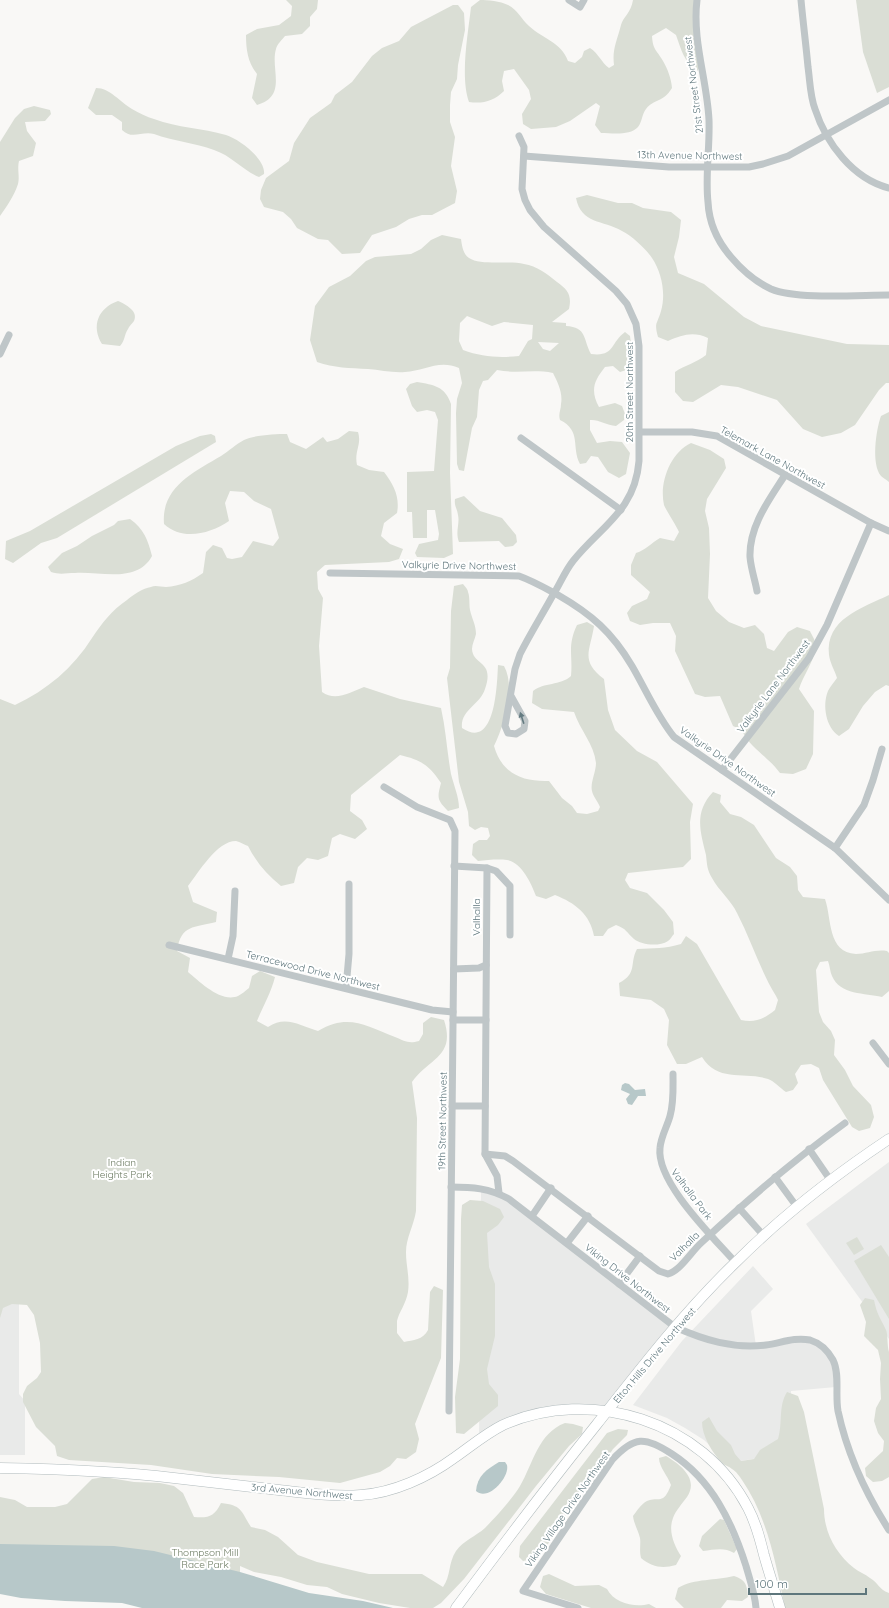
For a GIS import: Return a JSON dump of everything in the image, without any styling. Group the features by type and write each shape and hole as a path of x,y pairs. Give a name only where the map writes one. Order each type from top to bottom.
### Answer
{"main road":[{"name":"Elton Hills Drive Northwest","path":"456,1608 608,1410 675,1327 736,1262 797,1207 830,1181 889,1139"},
{"name":"3rd Avenue Northwest","path":"0,1468 106,1470 306,1493 367,1494 396,1487 433,1472 488,1434 518,1419 554,1411 608,1410 663,1426 698,1448 725,1474 742,1497 751,1514 780,1608"}],"street":[{"path":"569,0 580,7 584,0"},
{"name":"21st Street Northwest","path":"697,0 696,23 708,112 708,203 714,228 727,252 747,273 760,283 773,290 802,295 889,295"},
{"path":"801,0 812,97 817,114 827,135 846,162 867,180 889,188"},
{"name":"13th Avenue Northwest","path":"524,156 668,167 735,168 763,164 788,156 889,100"},
{"name":"20th Street Northwest","path":"511,696 524,720 524,730 516,734 508,733 505,726 516,663 554,593 574,561 621,510 636,479 639,461 640,432 639,346 638,334 632,314 627,304 616,291 544,227 530,210 522,189 524,147 519,136"},
{"path":"0,354 9,335"},
{"name":"Telemark Lane Northwest","path":"640,432 692,432 717,436 871,523 889,530"},
{"path":"521,438 621,510"},
{"path":"758,591 751,563 752,540 759,518 785,475"},
{"name":"Valkyrie Lane Northwest","path":"722,770 809,658 827,625 871,523"},
{"name":"Valkyrie Drive Northwest","path":"330,573 511,575 527,579 582,609 602,625 625,654 661,719 674,737 835,848 889,900"},
{"path":"835,848 864,805 874,780 882,749"},
{"name":"19th Street Northwest","path":"384,787 417,807 450,820 455,831 449,1411"},
{"path":"454,866 487,868 496,871 510,886 510,935"},
{"name":"Valhalla","path":"487,868 485,1154 497,1176 499,1194"},
{"path":"346,988 349,954 349,884"},
{"path":"228,959 233,936 235,891"},
{"name":"Terracewood Drive Northwest","path":"169,945 432,1010 453,1012"},
{"path":"454,969 479,968 486,965"},
{"path":"453,1020 486,1020"},
{"path":"874,1043 889,1064"},
{"name":"Valhalla Park","path":"673,1074 672,1105 668,1122 661,1140 659,1157 661,1167 671,1185 710,1234 736,1262"},
{"path":"452,1106 485,1106"},
{"name":"Valhalla","path":"485,1154 505,1156 551,1188 659,1271 668,1274 675,1270 710,1234 775,1177 809,1149 845,1123"},
{"path":"809,1149 830,1181"},
{"path":"775,1177 797,1207"},
{"name":"Viking Drive Northwest","path":"451,1187 481,1188 499,1194 532,1216 675,1327 710,1342 728,1345 758,1346 797,1339 812,1341 824,1348 833,1360 837,1406 850,1453 864,1487 889,1530"},
{"path":"532,1216 551,1188"},
{"path":"739,1208 764,1236"},
{"path":"567,1243 588,1216"},
{"path":"618,1284 640,1256"},
{"name":"Viking Village Drive Northwest","path":"578,1608 523,1591 612,1460 627,1444 639,1441 659,1446 682,1460 710,1487 723,1509 739,1545 753,1589 756,1608"}],"shaded area":[{"path":"625,1083 629,1084 635,1090 645,1089 646,1096 638,1096 632,1105 628,1104 626,1099 630,1094 621,1090 622,1085"},
{"path":"889,1162 889,1339 806,1224"},
{"path":"481,1188 494,1191 675,1327 608,1410 551,1411 479,1439"},
{"path":"0,1256 19,1299 19,1394 25,1401 25,1455 0,1455"},
{"path":"753,1266 773,1289 751,1311 756,1346 812,1341 833,1360 836,1387 791,1391 790,1453 728,1463 704,1440 685,1428 667,1418 633,1405 682,1341"},
{"path":"499,1462 505,1462 507,1465 507,1470 502,1481 492,1491 481,1494 476,1491 478,1481 483,1474 490,1467"},
{"path":"0,1544 114,1546 154,1551 240,1572 309,1593 363,1601 393,1608 142,1608 122,1603 21,1598 0,1594"}],"green space":[{"path":"286,0 318,0 317,9 310,17 310,26 302,34 285,36 277,45 275,57 275,89 266,101 257,105 252,98 257,74 251,65 248,56 246,35 257,29 279,25 291,16 292,6"},
{"path":"480,0 498,2 511,7 529,26 561,49 568,61 575,63 582,57 584,51 590,48 609,68 614,65 614,50 621,25 631,8 633,0 696,0 703,64 697,71 689,64 676,35 666,28 652,36 654,48 668,71 672,88 669,93 646,109 638,127 635,130 626,133 601,133 595,125 600,106 596,103 570,121 556,127 531,129 523,124 522,114 531,99 529,90 514,69 504,71 502,81 504,91 496,97 479,103 469,102 465,80 467,42 471,7"},
{"path":"856,0 889,0 889,87 877,93 863,52"},
{"path":"453,5 458,5 464,13 465,30 458,65 457,79 451,92 450,105 450,122 455,137 451,166 457,191 455,203 432,215 422,215 409,219 396,227 372,235 360,253 342,254 328,240 318,239 297,228 291,219 283,212 264,207 260,199 261,190 266,178 289,161 294,143 310,118 331,103 335,95 352,82 372,56 382,48 399,41 411,27"},
{"path":"96,88 106,90 132,109 151,118 231,137 251,150 261,162 264,174 259,177 247,171 226,156 207,148 149,133 133,135 126,133 122,130 122,122 112,115 96,115 88,108"},
{"path":"34,106 50,110 51,114 45,121 25,122 27,131 36,143 33,156 19,161 18,184 8,205 0,216 0,142 15,118 24,109"},
{"path":"587,195 618,203 632,203 643,208 671,212 681,220 674,257 678,273 704,284 744,317 761,326 847,344 889,345 889,383 886,383 879,390 855,425 841,433 822,437 803,429 777,400 738,387 721,385 693,402 683,401 675,392 675,372 706,355 708,338 692,334 668,341 658,337 656,324 661,311 663,291 661,277 652,258 630,236 615,227 594,220 583,213 576,198"},
{"path":"442,235 461,239 465,254 474,260 481,262 518,263 538,268 546,273 566,290 570,300 569,309 552,322 566,323 566,326 573,327 581,331 591,354 599,354 608,351 625,332 630,336 633,359 629,369 620,372 613,366 605,367 594,386 596,401 599,407 615,403 622,406 625,414 624,420 616,426 596,420 590,420 590,430 597,443 610,441 622,442 630,453 626,474 619,478 608,472 598,457 591,456 586,463 580,464 577,458 574,434 567,424 560,420 561,392 553,373 539,371 511,372 497,370 488,380 483,381 479,390 477,417 472,428 464,471 459,470 457,464 456,413 457,399 462,383 459,368 438,365 412,371 396,372 336,367 317,362 310,340 315,306 329,287 350,276 366,261 375,257 411,254 421,249 431,240","holes":["467,316 492,326 504,322 533,325 532,339 528,341 519,356 491,356 463,350 459,341 460,323","538,342 559,343 550,351 543,349"]},
{"path":"118,301 133,311 135,314 134,321 128,328 120,346 102,344 97,331 98,318 106,308"},
{"path":"417,382 438,387 446,393 451,404 450,473 453,554 444,558 417,557 415,553 419,544 438,540 439,534 435,510 427,510 427,538 413,538 412,512 407,512 407,472 434,471 438,420 435,412 427,410 417,412 412,406 406,389 410,384"},
{"path":"889,412 889,482 881,476 878,471 875,447 877,430 881,416"},
{"name":"Indian Heights Park","path":"349,431 358,432 359,441 356,456 357,465 369,470 384,472 393,486 398,502 397,513 384,523 381,536 390,544 403,549 399,559 389,562 325,565 317,572 318,589 323,598 319,646 322,692 327,695 338,696 364,687 400,699 441,708 451,774 459,808 448,811 439,798 441,783 432,772 419,761 400,755 351,795 350,811 362,820 367,829 355,839 340,834 332,838 328,856 318,860 307,858 298,867 294,883 281,886 262,868 248,846 239,842 229,842 215,852 188,886 193,902 217,912 216,922 195,927 185,932 179,942 177,951 190,958 188,972 205,986 225,997 238,996 249,988 252,976 260,971 275,977 257,1021 268,1027 281,1022 287,1022 299,1024 318,1031 339,1023 348,1022 357,1023 404,1041 412,1042 419,1041 423,1034 423,1023 431,1017 444,1020 447,1032 444,1050 412,1082 417,1118 416,1211 406,1247 409,1282 408,1292 397,1321 397,1333 404,1342 418,1339 426,1333 428,1330 430,1292 434,1286 443,1290 441,1358 415,1424 419,1439 416,1452 406,1459 397,1458 390,1466 380,1472 340,1483 279,1477 212,1474 151,1465 69,1460 57,1456 55,1446 36,1427 23,1402 23,1394 27,1386 37,1378 41,1372 40,1343 34,1315 27,1305 12,1304 3,1308 0,1318 0,699 15,705 48,685 68,668 85,649 112,612 141,590 153,586 166,587 181,584 190,581 203,573 206,552 213,545 222,548 227,558 232,559 242,557 253,541 273,546 279,538 271,509 254,501 244,492 230,491 225,503 229,521 221,526 205,532 187,534 179,533 164,524 164,511 168,500 181,482 190,475 248,438 265,435 287,434 290,442 306,449 323,437 327,442 338,439"},
{"path":"211,434 215,436 216,442 57,538 41,543 13,563 5,559 6,541 30,531 176,446 200,436"},
{"path":"691,443 710,450 724,459 726,468 707,499 705,511 709,528 710,554 708,598 716,611 729,622 744,628 755,625 764,634 767,648 774,651 788,632 797,627 810,631 815,643 814,655 799,689 814,711 813,754 806,769 793,774 780,773 750,743 742,732 733,726 720,696 705,697 695,694 675,651 676,636 670,623 640,625 630,621 627,613 632,606 647,599 650,592 631,575 631,565 636,553 660,538 674,541 679,532 664,505 663,487 672,461 677,454"},
{"path":"464,496 480,511 502,518 516,535 517,542 513,546 505,547 499,541 459,542 457,535 458,513 455,499"},
{"path":"130,519 145,535 149,545 152,556 145,565 137,570 117,574 60,574 51,572 48,567 62,553 114,525 118,521"},
{"path":"463,584 468,591 470,610 476,631 472,647 473,654 486,668 487,680 482,695 464,717 462,728 473,733 482,730 488,723 495,699 498,665 504,666 509,685 509,695 505,717 494,746 498,756 508,770 522,778 549,781 562,798 572,806 577,813 587,814 598,811 600,807 592,791 596,763 590,743 574,712 542,709 532,703 533,691 537,688 562,681 571,676 571,645 577,625 587,622 594,626 588,655 589,661 604,679 608,710 615,730 637,751 657,762 693,804 690,822 691,859 683,867 628,873 625,880 630,888 647,893 664,910 673,922 674,934 670,940 655,945 641,943 634,939 620,926 616,925 608,929 603,936 594,936 589,921 575,906 555,895 546,899 536,896 529,880 517,865 507,860 478,861 472,855 473,844 479,840 487,840 490,836 488,828 481,827 475,830 469,826 468,812 459,782 447,678 450,668 451,611 454,586"},
{"path":"889,595 889,686 886,685 875,692 863,706 849,729 839,736 831,728 825,709 828,691 837,678 830,661 829,643 833,632 847,616"},
{"path":"713,792 721,795 720,802 730,814 741,817 754,825 776,858 790,867 797,876 798,890 803,897 825,899 832,933 835,941 840,947 847,952 856,954 879,951 887,951 889,953 889,991 882,997 854,992 841,987 832,976 828,961 820,962 816,970 819,1012 823,1022 831,1031 835,1040 834,1055 845,1070 853,1086 871,1105 874,1117 870,1128 859,1131 852,1127 823,1080 819,1068 811,1064 801,1065 795,1074 798,1083 793,1090 786,1092 768,1079 732,1075 716,1070 708,1065 702,1057 686,1064 677,1064 667,1045 669,1020 664,1009 651,1000 620,996 619,983 629,976 637,949 675,946 681,944 686,936 697,944 741,1020 759,1020 775,1010 778,1000 765,976 742,923 734,908 715,883 708,870 700,822 703,807"},
{"path":"470,1200 483,1201 500,1209 504,1217 498,1225 487,1233 489,1267 495,1284 495,1336 487,1369 489,1384 498,1395 498,1406 464,1434 456,1433 455,1397 460,1359 462,1205"},
{"path":"857,1237 864,1249 854,1255 846,1243"},
{"path":"881,1245 889,1257 889,1319 854,1261"},
{"path":"865,1298 874,1300 887,1332 889,1352 889,1477 882,1481 873,1482 866,1476 865,1468 883,1451 884,1441 878,1433 874,1421 876,1408 881,1399 881,1363 878,1350 864,1336 866,1322 860,1305"},
{"path":"787,1392 798,1396 804,1412 824,1509 826,1526 832,1542 848,1562 873,1580 883,1590 889,1593 889,1608 785,1608 770,1542 758,1510 751,1495 739,1476 730,1467 724,1465 711,1449 702,1427 702,1422 709,1417 717,1431 731,1445 735,1454 741,1461 754,1459 760,1450 778,1439 782,1403"},
{"name":"Thompson Mill Race Park","path":"565,1423 583,1427 582,1434 569,1446 536,1486 464,1579 441,1603 433,1608 410,1608 379,1603 342,1594 327,1587 307,1585 281,1577 254,1572 240,1566 240,1605 0,1572 0,1497 15,1500 27,1507 55,1507 67,1504 92,1479 104,1477 174,1486 183,1493 194,1517 210,1516 216,1511 221,1503 233,1505 243,1513 251,1527 265,1530 278,1537 298,1555 317,1562 369,1574 422,1574 443,1587 446,1583 453,1556 456,1551 462,1544 485,1528 504,1508 520,1486 542,1442 548,1434"},
{"path":"618,1429 628,1430 627,1435 613,1449 603,1464 592,1473 574,1500 558,1530 540,1555 523,1561 519,1557 520,1546 607,1433"},
{"path":"666,1456 687,1473 691,1484 687,1497 673,1518 671,1528 672,1538 681,1556 676,1565 662,1567 653,1565 641,1558 640,1538 633,1516 645,1502 660,1499 666,1496 671,1485 660,1465 659,1458"},
{"path":"720,1519 724,1520 737,1549 734,1553 723,1549 703,1551 699,1546 702,1536"},
{"path":"549,1574 575,1586 599,1585 607,1589 615,1598 631,1605 649,1604 656,1608 591,1608 546,1594 540,1587 543,1576"},
{"path":"734,1576 741,1579 746,1586 748,1597 742,1601 727,1600 721,1608 684,1608 675,1599 678,1588 685,1585 698,1581"}]}
